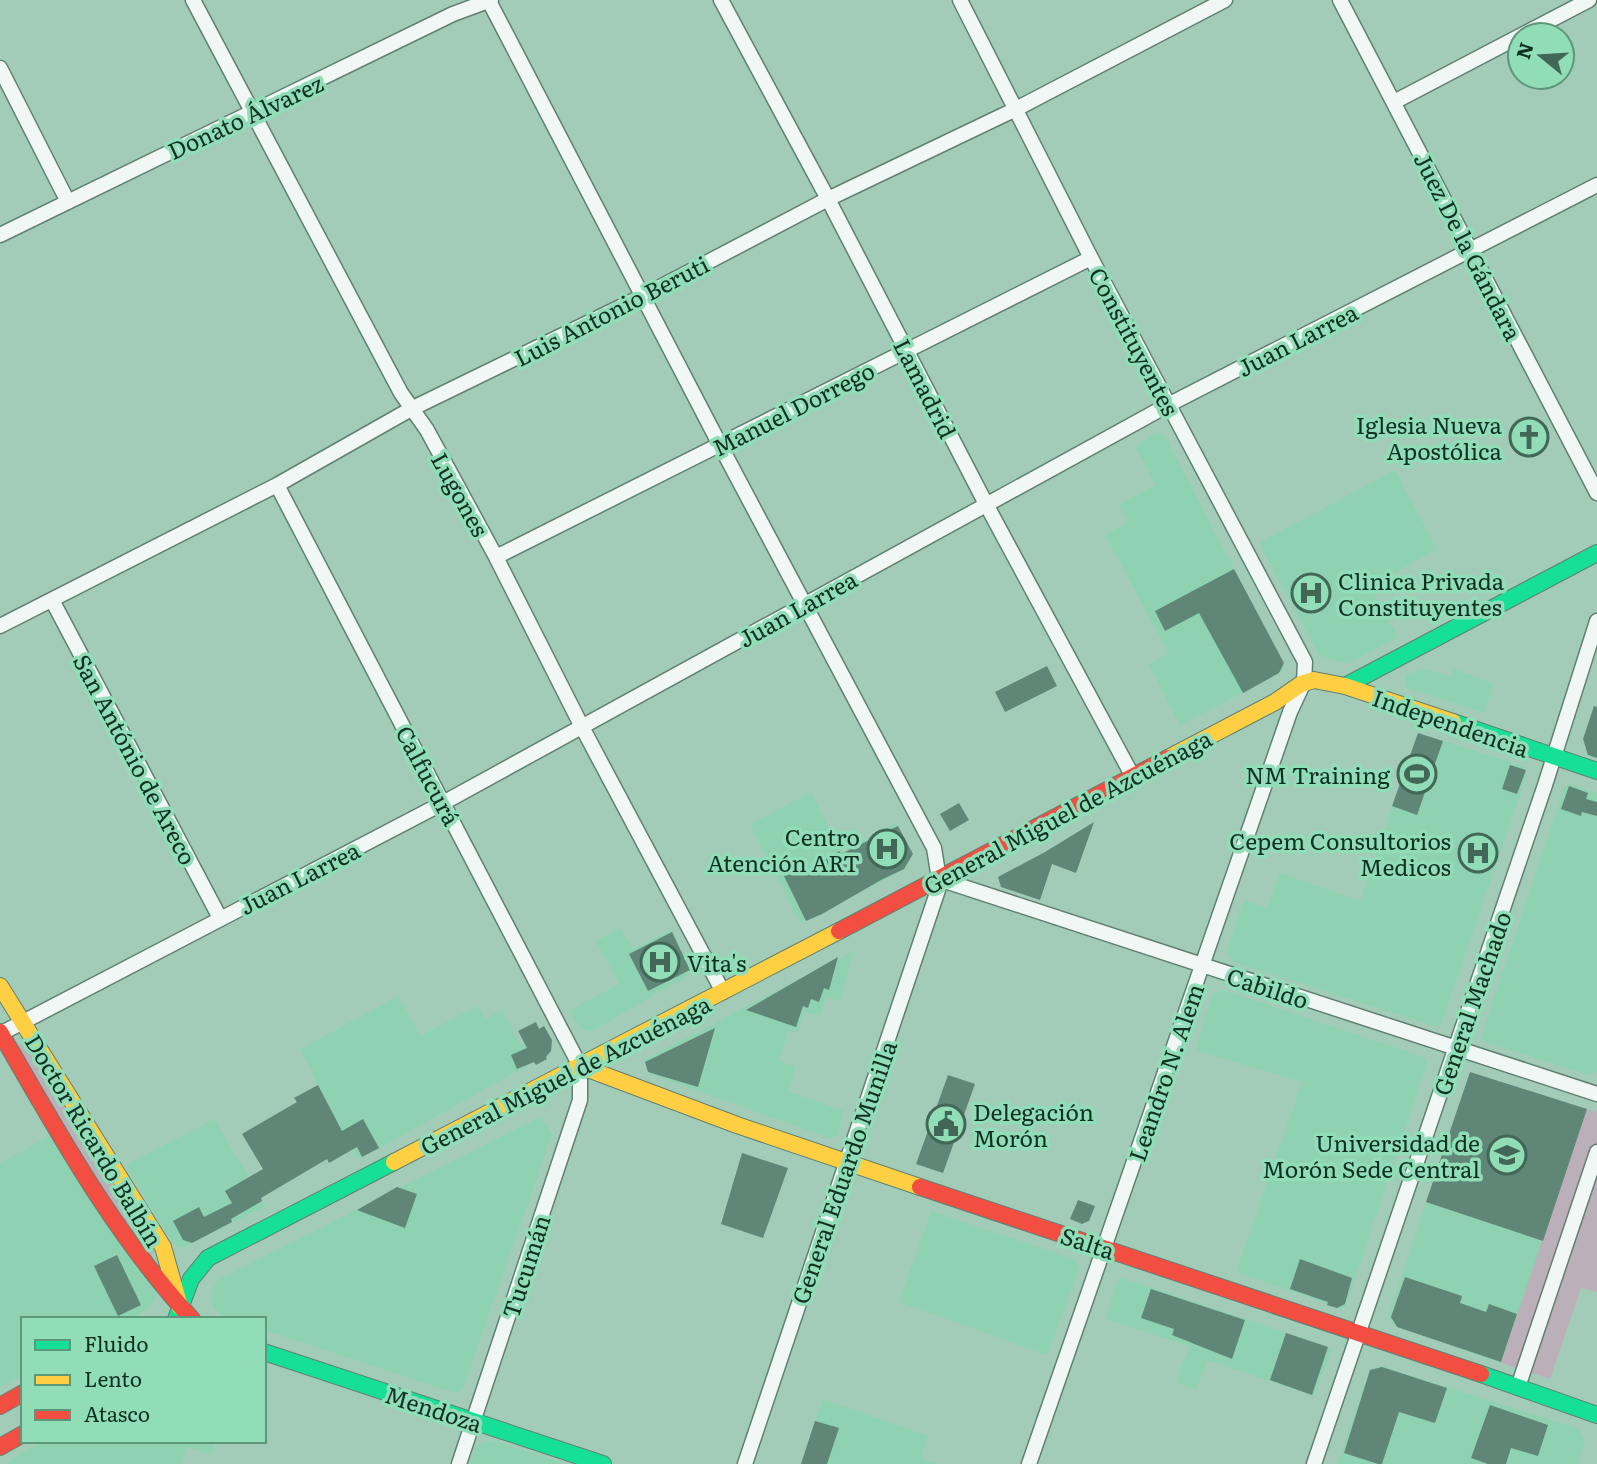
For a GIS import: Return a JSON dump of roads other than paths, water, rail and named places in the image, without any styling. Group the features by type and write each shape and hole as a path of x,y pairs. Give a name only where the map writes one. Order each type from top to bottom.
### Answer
{"street":[{"name":"Lugones","path":"193,0 411,409 427,430 496,557 582,727 723,992"},
{"name":"Lamadrid","path":"721,0 1132,775"},
{"name":"Constituyentes","path":"960,0 1091,258 1306,662 1304,682"},
{"name":"Luis Antonio Beruti","path":"0,626 277,485 411,409 643,296 828,199 1016,109 1225,0"},
{"name":"Juez De la Gándara","path":"1340,0 1597,493"},
{"path":"1549,21 1589,0"},
{"name":"Donato Álvarez","path":"0,235 453,14 490,1"},
{"path":"490,1 720,445 934,848 939,879"},
{"path":"1394,102 1506,44"},
{"path":"0,68 68,202"},
{"name":"Juan Larrea","path":"0,1033 443,803 1168,405 1597,186"},
{"name":"Manuel Dorrego","path":"496,557 1091,258"},
{"name":"Calfucurá","path":"277,485 580,1066"},
{"path":"1345,686 1597,553"},
{"name":"San António de Areco","path":"52,600 220,918"},
{"name":"General Machado","path":"1314,1464 1554,757 1597,621"},
{"name":"Independencia","path":"1304,682 1320,679 1345,686 1597,771"},
{"name":"General Miguel de Azcuénaga","path":"178,1313 191,1279 208,1258 939,879 1275,702 1304,682"},
{"name":"Leandro N. Alem","path":"1029,1464 1201,965 1290,712 1304,682"},
{"name":"Cabildo","path":"939,879 1597,1094"},
{"name":"General Eduardo Munilla","path":"745,1464 938,890 939,879"},
{"name":"Doctor Ricardo Balbín","path":"0,986 163,1247 178,1313"},
{"name":"Doctor Ricardo Balbín","path":"0,1033 70,1152 139,1261 178,1313"},
{"name":"Salta","path":"580,1066 651,1095 846,1162 1597,1415"},
{"name":"Tucumán","path":"459,1464 580,1100 580,1066"},
{"path":"1518,1387 1597,1153"},
{"name":"Mendoza","path":"266,1353 603,1464"},
{"path":"0,1406 21,1394"},
{"path":"0,1447 21,1435"}],"place":[{"name":"Iglesia Nueva Apostólica","path":"1529,437"},
{"name":"Clinica Privada Constituyentes","path":"1311,593"},
{"name":"NM Training","path":"1417,774"},
{"name":"Centro Atención ART","path":"887,849"},
{"name":"Cepem Consultorios Medicos","path":"1478,853"},
{"name":"Vita's","path":"660,962"},
{"name":"Delegación Morón","path":"946,1124"},
{"name":"Universidad de Morón Sede Central","path":"1507,1155"}]}
